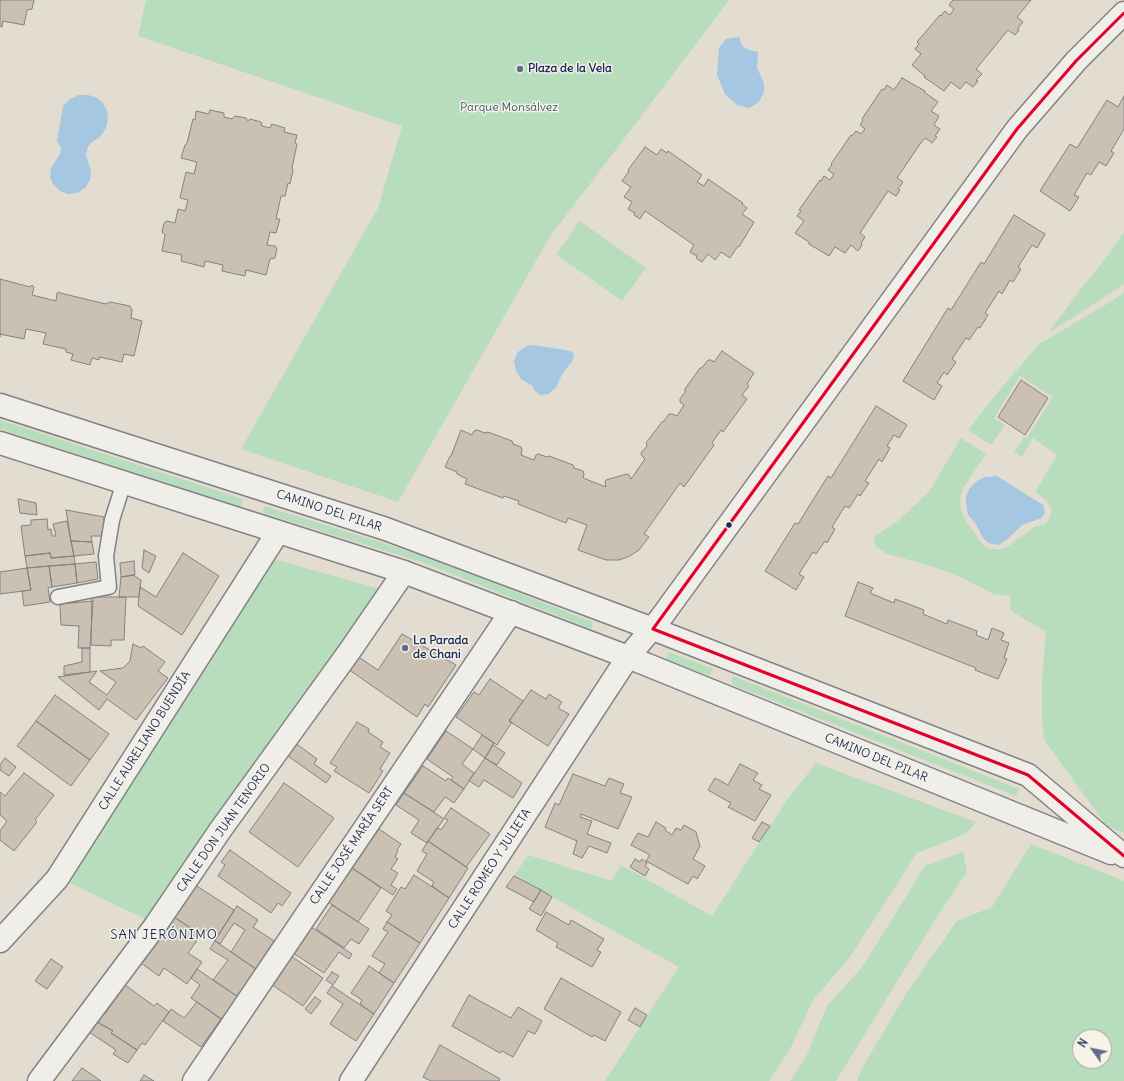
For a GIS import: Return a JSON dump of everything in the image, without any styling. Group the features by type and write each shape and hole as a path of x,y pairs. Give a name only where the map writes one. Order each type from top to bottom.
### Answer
{"street":[{"path":"628,657 653,629 1017,130 1076,61 1124,13"},
{"name":"CAMINO DEL PILAR","path":"0,405 386,529 653,629 1028,775 1124,857"},
{"name":"CAMINO DEL PILAR","path":"0,443 404,572 628,657 1124,857"},
{"name":"CALLE AURELIANO BUENDÍA","path":"0,941 57,879 278,532"},
{"name":"CALLE DON JUAN TENORIO","path":"39,1081 156,926 221,829 349,652 404,572"},
{"name":"CALLE JOSÉ MARÍA SERT","path":"194,1081 511,612"},
{"name":"CALLE ROMEO Y JULIETA","path":"351,1081 628,657"}],"lane":[{"path":"58,597 109,587 106,556 112,520 124,482"}],"green space":[{"name":"Parque Monsálvez","path":"146,0 729,0 549,238 398,502 241,449 378,208 402,126 138,36"},
{"path":"580,221 646,268 622,301 556,254"},
{"path":"1124,232 1124,284 1048,333 1110,253"},
{"path":"1124,292 1124,833 1107,826 1044,740 1042,722 1042,680 1046,632 1010,610 1010,596 994,594 952,573 887,554 877,547 874,542 875,536 899,520 929,492 961,438 986,454 963,488 960,499 961,510 967,523 984,546 992,549 1007,547 1034,527 1045,524 1049,519 1052,509 1047,501 1035,492 1057,455 1033,438 1022,457 1014,452 1024,437 1027,438 1053,397 1020,376 994,418 1005,425 991,445 968,430 1039,344 1117,298"},
{"path":"0,420 243,499 241,507 0,429"},
{"path":"264,506 425,556 593,622 591,629 424,563 263,513"},
{"path":"274,559 383,590 149,921 66,881"},
{"path":"669,652 713,669 710,676 666,659"},
{"path":"733,676 1019,789 1016,796 731,684"},
{"path":"816,763 976,822 967,833 917,853 850,957 813,1000 791,1047 769,1081 605,1081 679,967 514,876 528,855 612,881 621,865 712,916 787,800"},
{"path":"1031,844 1124,881 1124,1081 857,1081 862,1068 909,989 957,921 992,907"},
{"path":"963,852 967,872 935,920 836,1081 790,1081 806,1057 827,1006 863,966 925,866"}],"water":[{"path":"739,37 742,45 746,49 758,52 757,68 764,83 764,92 759,102 749,108 737,105 725,94 717,75 719,48 726,39"},
{"path":"79,95 95,97 102,102 107,110 108,119 106,128 100,137 92,142 88,147 86,155 91,171 90,180 85,188 77,193 68,194 60,191 53,184 50,177 51,168 60,154 61,148 57,141 63,106 70,99"},
{"path":"533,345 566,350 572,352 574,355 573,360 562,374 556,388 548,394 540,395 534,390 533,386 521,379 516,371 514,361 518,352 526,346"},
{"path":"997,476 1043,505 1045,512 1042,518 1022,525 1010,537 998,545 988,543 983,538 976,524 968,515 966,502 966,496 970,488 977,481 985,477"}],"building":[{"path":"0,0 34,0 32,9 27,10 24,25 3,21 2,27 0,26"},
{"path":"953,0 1031,0 1017,17 1023,22 1018,28 1019,30 1015,35 1008,30 976,69 982,74 976,80 978,81 973,87 966,82 960,89 951,82 944,91 924,77 925,76 912,65 921,54 915,49 919,44 917,42 940,15 941,16 945,11 950,15 954,9 949,5"},
{"path":"902,78 925,91 924,92 938,102 931,111 939,116 934,125 940,129 935,136 937,137 932,143 925,138 920,144 897,178 903,182 898,189 900,190 896,196 888,191 860,233 865,237 858,251 851,245 845,253 835,247 829,256 809,244 809,242 795,233 804,221 797,216 801,211 799,210 824,176 830,180 834,174 828,170 851,135 852,136 856,131 861,134 865,129 860,125 863,120 862,119 882,89 884,90 887,85 894,90"},
{"path":"1124,96 1124,129 1111,151 1114,153 1106,166 1099,162 1091,175 1087,173 1074,195 1079,197 1070,211 1040,191 1070,144 1077,148 1107,100 1118,107"},
{"path":"210,110 224,113 224,117 232,119 235,116 246,118 248,121 250,119 261,122 262,126 270,128 272,124 285,128 284,132 297,135 295,143 297,144 290,184 288,183 285,196 281,196 276,219 280,219 276,233 270,232 267,245 275,246 277,249 275,258 270,259 266,275 246,270 245,276 222,271 223,265 205,261 204,267 181,261 182,255 162,251 165,235 162,232 164,223 167,221 175,223 178,209 185,211 188,200 180,198 186,172 194,174 197,162 181,158 187,143 193,119 195,120 196,111 209,114"},
{"path":"645,147 657,155 661,149 667,153 668,151 702,175 697,182 704,186 708,179 743,203 742,204 747,208 742,214 754,222 739,247 738,246 730,258 721,252 715,260 708,254 702,262 696,258 697,256 690,252 694,245 645,211 640,219 634,215 635,213 628,209 632,202 624,197 631,187 622,181"},
{"path":"1014,215 1045,234 1037,248 1032,245 1018,267 1021,269 1013,282 1010,280 1002,294 999,291 985,313 988,315 980,328 978,327 969,340 966,338 952,359 956,362 947,375 944,372 937,383 942,386 934,400 903,381 948,308 951,310 981,262 984,264"},
{"path":"0,279 30,287 32,285 34,287 32,295 56,301 57,293 59,292 106,304 110,302 130,306 132,310 131,318 142,321 134,356 124,354 122,362 99,357 99,360 92,358 90,365 71,360 73,354 66,352 66,349 43,344 46,333 26,329 24,339 0,334"},
{"path":"722,351 754,373 747,384 749,386 742,395 747,399 723,432 721,430 712,443 714,445 684,487 680,483 644,534 649,537 639,550 628,557 619,560 606,560 578,550 587,525 568,518 566,523 518,504 519,501 504,496 503,498 465,484 467,479 457,474 457,472 445,467 461,430 472,435 474,431 477,430 485,433 488,432 512,441 513,444 521,447 521,455 534,460 538,454 547,457 549,456 573,465 574,468 583,471 583,478 606,487 606,480 627,474 631,479 645,459 641,453 647,446 646,443 669,414 677,416 684,405 680,402 680,399 685,392 685,389 700,368 702,368 708,360 714,362"},
{"path":"1021,380 1048,398 1025,435 998,417"},
{"path":"876,406 907,425 899,438 894,435 887,446 890,448 882,462 879,459 865,481 869,483 860,496 858,494 849,508 845,506 832,527 835,529 827,543 825,541 816,554 813,552 799,574 804,577 796,590 765,571 795,523 798,524 828,476 831,478"},
{"path":"18,499 36,503 37,515 20,513"},
{"path":"66,510 104,517 104,536 91,536 92,542 71,541"},
{"path":"47,519 48,530 51,529 52,536 56,536 53,524 67,521 74,556 51,558 50,553 25,556 21,526 31,525 31,520"},
{"path":"71,541 92,542 94,554 74,556"},
{"path":"144,550 156,556 149,573 142,568"},
{"path":"50,553 51,558 74,556 75,564 27,568 25,556"},
{"path":"183,553 219,576 182,635 138,606 140,587 156,597"},
{"path":"134,561 135,575 121,577 120,563"},
{"path":"96,562 98,579 77,583 75,564"},
{"path":"75,564 77,583 52,587 49,566"},
{"path":"49,566 52,587 48,588 50,602 24,606 22,591 31,590 27,568"},
{"path":"27,568 31,590 0,594 0,572"},
{"path":"133,575 141,580 139,597 119,597 121,577"},
{"path":"858,582 873,588 870,593 894,603 895,599 924,610 923,614 947,624 948,620 977,631 976,635 988,640 992,628 1004,633 1001,640 1009,643 1004,658 1007,659 998,679 975,670 976,668 845,616"},
{"path":"92,597 126,597 124,640 111,640 111,646 91,645"},
{"path":"93,601 90,648 78,648 79,626 61,625 60,604"},
{"path":"402,634 456,665 428,707 425,704 417,717 348,669 357,656 378,670"},
{"path":"133,644 141,648 143,646 165,662 158,671 168,678 136,720 107,699 99,710 58,677 97,671 89,682 107,695 116,682 100,671 123,668 130,661"},
{"path":"82,648 90,648 90,672 64,675 64,666 82,662"},
{"path":"490,679 523,701 509,721 512,722 497,745 456,717 474,692 479,695"},
{"path":"531,690 546,699 549,694 562,702 558,708 569,714 548,746 509,721"},
{"path":"55,695 109,734 90,760 36,721"},
{"path":"36,721 90,760 71,786 17,746"},
{"path":"357,722 369,729 368,732 383,742 380,747 390,753 380,769 383,771 369,793 334,771 337,767 330,763"},
{"path":"446,731 473,749 462,764 474,773 464,789 451,780 453,777 427,759"},
{"path":"482,735 494,743 485,758 473,749"},
{"path":"294,742 317,759 314,764 331,776 326,783 285,754"},
{"path":"493,745 505,753 497,765 485,758"},
{"path":"5,758 16,767 9,776 0,770 0,765"},
{"path":"485,758 522,783 513,798 484,780 479,787 469,781"},
{"path":"740,764 758,773 753,780 762,785 759,789 771,795 755,821 728,807 731,803 708,790 715,778 728,785"},
{"path":"423,766 446,781 448,778 464,789 454,803 445,797 434,812 404,793"},
{"path":"24,773 54,795 35,820 37,822 14,851 0,840 0,831 7,821 0,815 0,792 5,796"},
{"path":"573,774 605,786 609,778 624,784 620,793 632,797 618,829 581,814 580,817 592,821 587,834 611,843 607,853 589,846 582,858 573,854 577,841 545,827 555,803 559,805"},
{"path":"284,783 334,818 298,867 249,832"},
{"path":"404,793 444,819 427,843 411,833 419,820 396,805"},
{"path":"451,808 490,834 466,867 428,841 437,828 441,830 448,820 444,818"},
{"path":"656,822 666,828 665,830 672,835 676,828 681,830 684,825 696,832 700,846 693,859 705,866 697,879 693,876 688,884 646,861 650,855 631,845 638,833 648,837"},
{"path":"762,822 770,826 759,842 752,838"},
{"path":"379,829 401,844 395,857 398,859 391,869 398,873 391,885 397,889 393,895 352,868"},
{"path":"428,841 468,868 449,898 432,886 434,882 417,871 427,854 422,851"},
{"path":"230,850 291,893 282,906 278,903 271,913 218,876 225,865 221,862"},
{"path":"635,859 640,862 642,859 647,863 645,866 649,869 645,876 630,867"},
{"path":"352,868 381,888 358,922 328,902"},
{"path":"414,875 449,898 420,943 387,922 392,915 386,911 401,887 405,889"},
{"path":"514,876 541,890 534,902 506,887"},
{"path":"192,883 234,910 219,934 209,928 203,936 171,915"},
{"path":"541,890 552,897 541,916 529,909"},
{"path":"332,905 369,929 359,944 351,939 344,948 316,929"},
{"path":"237,906 258,920 253,927 274,941 256,969 231,952 245,930 234,923 220,944 215,941"},
{"path":"546,912 569,925 571,920 604,939 597,950 601,952 592,967 556,947 558,943 536,930"},
{"path":"171,915 201,935 188,953 202,962 187,984 164,968 159,976 141,963"},
{"path":"387,922 420,943 394,983 379,973 385,964 372,956 388,932 383,929"},
{"path":"311,927 352,954 349,959 339,952 324,973 293,953"},
{"path":"215,941 259,971 240,998 213,980 228,960 210,949"},
{"path":"291,956 323,978 303,1006 271,984"},
{"path":"51,959 63,967 47,989 35,981"},
{"path":"369,966 394,983 374,1014 360,1004 362,1000 351,993"},
{"path":"197,969 238,997 223,1020 191,998 200,985 191,978"},
{"path":"332,972 339,976 333,985 326,980"},
{"path":"561,978 621,1012 605,1041 594,1035 592,1037 544,1009"},
{"path":"125,985 154,1006 157,1003 169,1012 145,1045 142,1043 137,1050 111,1033 113,1031 97,1022 104,1013 105,1014"},
{"path":"332,986 374,1014 356,1041 330,1024 343,1004 327,993"},
{"path":"469,995 511,1018 518,1007 542,1021 535,1034 528,1031 513,1057 502,1051 500,1053 452,1026"},
{"path":"315,997 321,1001 311,1014 305,1009"},
{"path":"197,1002 221,1019 201,1047 163,1021 171,1009 184,1018"},
{"path":"635,1008 647,1015 640,1027 628,1020"},
{"path":"97,1022 113,1031 111,1033 137,1050 128,1063 113,1054 116,1050 89,1032"},
{"path":"440,1045 500,1079 499,1081 431,1081 423,1077"},
{"path":"82,1068 101,1081 72,1081"},
{"path":"144,1075 154,1081 140,1081"}],"transit line":[{"path":"1124,13 1076,61 1017,129 653,629 1028,775 1124,856"}],"place":[{"name":"Plaza de la Vela","path":"520,69"},
{"name":"La Parada de Chani","path":"405,648"}],"district":[{"name":"SAN JERÓNIMO","path":"164,935"}]}
